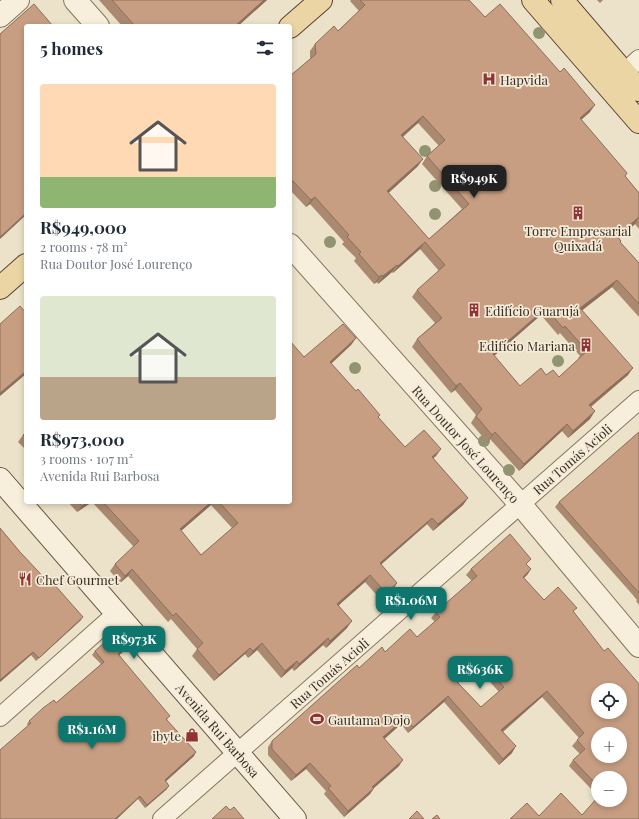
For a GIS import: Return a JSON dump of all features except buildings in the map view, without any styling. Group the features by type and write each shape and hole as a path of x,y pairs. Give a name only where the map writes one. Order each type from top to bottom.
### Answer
{"main road":[{"path":"292,25 321,0"},
{"path":"533,0 639,122"},
{"path":"562,0 631,66 639,90"},
{"path":"0,288 24,267"}],"street":[{"path":"0,16 18,0"},
{"path":"75,0 96,24"},
{"name":"Rua Doutor José Lourenço","path":"292,247 521,505 639,646"},
{"name":"Rua Tomás Acioli","path":"162,819 639,400"},
{"name":"Avenida Rui Barbosa","path":"0,479 295,819"},
{"path":"0,717 116,614"}],"place":[{"name":"Hapvida","path":"489,79"},
{"name":"Torre Empresarial Quixadá","path":"578,213"},
{"name":"Edifício Guarujá","path":"474,310"},
{"name":"Edifício Mariana","path":"586,345"},
{"name":"Chef Gourmet","path":"25,579"},
{"name":"Gautama Dōjō","path":"317,719"},
{"name":"ibyte","path":"192,735"}]}
